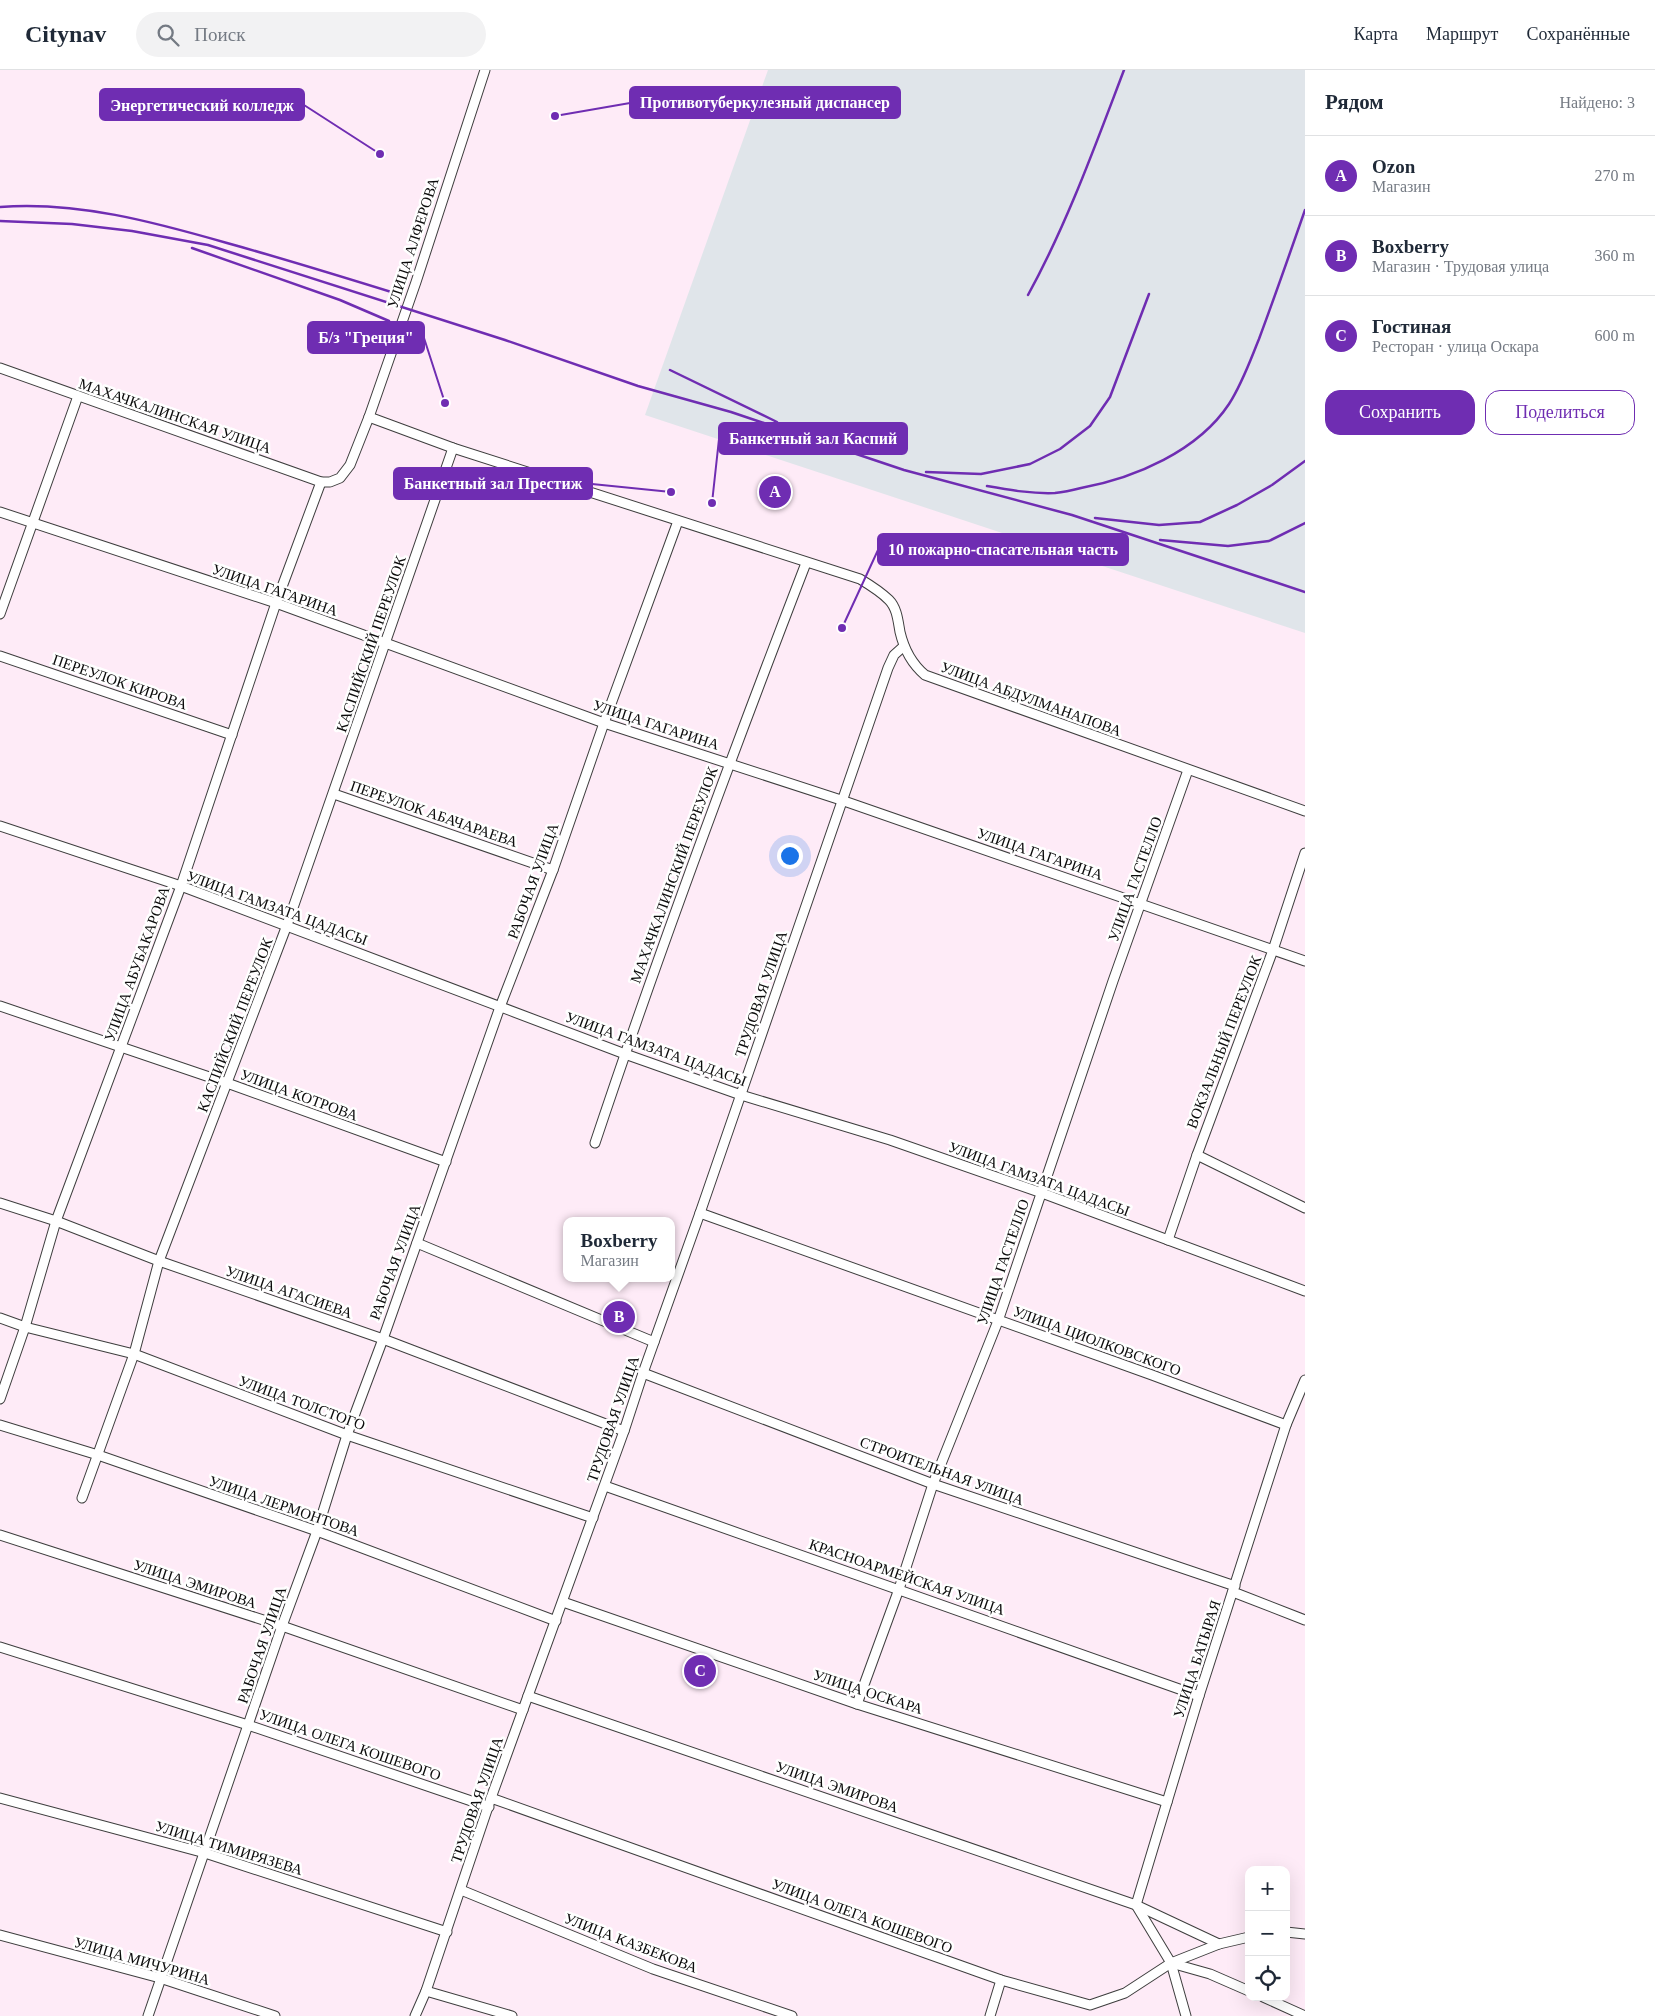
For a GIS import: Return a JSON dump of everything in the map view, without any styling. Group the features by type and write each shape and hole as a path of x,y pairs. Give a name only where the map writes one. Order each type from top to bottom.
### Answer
{"street":[{"name":"УЛИЦА АЛФЕРОВА","path":"321,482 330,482 340,478 350,465 369,417 416,282 485,70"},
{"name":"МАХАЧКАЛИНСКАЯ УЛИЦА","path":"0,368 321,482"},
{"path":"0,614 78,396"},
{"name":"УЛИЦА АБДУЛМАНАПОВА","path":"369,417 453,448 860,580 889,600 894,609 904,646 916,667 932,678 1305,811"},
{"name":"КАСПИЙСКИЙ ПЕРЕУЛОК","path":"82,1498 134,1354 159,1261 287,926 453,448"},
{"name":"УЛИЦА АБУБАКАРОВА","path":"0,1399 26,1327 56,1221 181,886 276,603 321,482"},
{"name":"УЛИЦА ГАГАРИНА","path":"0,512 31,524 276,603 386,645 604,723 844,801 1305,961"},
{"name":"РАБОЧАЯ УЛИЦА","path":"148,2016 282,1626 317,1531 347,1435 383,1339 500,1007 553,870 604,723 678,521"},
{"name":"МАХАЧКАЛИНСКИЙ ПЕРЕУЛОК","path":"595,1143 728,764 806,563"},
{"name":"ТРУДОВАЯ УЛИЦА","path":"415,2016 426,1991 490,1803 605,1486 814,879 844,801 888,668 894,655 904,646"},
{"name":"ПЕРЕУЛОК КИРОВА","path":"0,656 232,735"},
{"name":"УЛИЦА ГАСТЕЛЛО","path":"857,1704 899,1589 933,1484 998,1321 1188,770"},
{"name":"ПЕРЕУЛОК АБАЧАРАЕВА","path":"334,794 553,870"},
{"name":"УЛИЦА ГАМЗАТА ЦАДАСЫ","path":"0,826 181,886 625,1054 741,1095 890,1140 1042,1193 1305,1291"},
{"name":"ВОКЗАЛЬНЫЙ ПЕРЕУЛОК","path":"1168,1240 1197,1155 1274,950 1305,853"},
{"name":"УЛИЦА КОТРОВА","path":"0,1006 446,1162"},
{"path":"1197,1155 1305,1208"},
{"name":"УЛИЦА АГАСИЕВА","path":"0,1203 56,1221 159,1261 383,1339 624,1431"},
{"name":"УЛИЦА ЦИОЛКОВСКОГО","path":"700,1213 1286,1425"},
{"path":"417,1243 654,1342"},
{"name":"УЛИЦА ТОЛСТОГО","path":"0,1318 26,1327 134,1354 347,1435 593,1518"},
{"name":"СТРОИТЕЛЬНАЯ УЛИЦА","path":"643,1372 933,1484 1234,1589 1305,1620"},
{"name":"УЛИЦА БАТЫРАЯ","path":"1136,1905 1199,1696 1286,1425 1305,1380"},
{"name":"УЛИЦА ЛЕРМОНТОВА","path":"0,1425 98,1455 317,1531 556,1621"},
{"name":"КРАСНОАРМЕЙСКАЯ УЛИЦА","path":"605,1486 1199,1696"},
{"name":"УЛИЦА ЭМИРОВА","path":"0,1535 282,1626 523,1710"},
{"name":"УЛИЦА ОСКАРА","path":"563,1602 857,1704 1167,1802"},
{"name":"УЛИЦА ОЛЕГА КОШЕВОГО","path":"0,1648 490,1803 1001,1980 1090,2005"},
{"name":"УЛИЦА ЭМИРОВА","path":"528,1696 1136,1905 1219,1944"},
{"name":"УЛИЦА ТИМИРЯЗЕВА","path":"0,1798 205,1853 447,1932"},
{"name":"УЛИЦА КАЗБЕКОВА","path":"461,1890 653,1969 792,2016"},
{"path":"1136,1905 1172,1963 1186,2016"},
{"path":"1290,1932 1305,1934"},
{"name":"УЛИЦА МИЧУРИНА","path":"0,1935 160,1978 275,2016"},
{"path":"1089,2016 1090,2005 1125,1993 1172,1963 1219,1944 1245,1938"},
{"path":"1172,1963 1210,1974 1245,1989"},
{"path":"990,2016 1001,1980"},
{"path":"426,1991 512,2016"},
{"path":"1271,2001 1305,2016"}],"shaded area":[{"path":"768,70 1305,70 1305,633 645,415"}],"railway":[{"path":"1028,295 1068,213 1124,70"},
{"path":"0,207 58,207 86,210 143,221 270,255 401,295"},
{"path":"987,486 1030,492 1055,493 1068,491 1123,477 1143,469 1164,460 1200,436 1216,421 1229,404 1242,380 1259,339 1305,210"},
{"path":"0,221 72,224 132,231 208,245 505,340 638,386 731,412 904,470 1072,515 1305,592"},
{"path":"192,248 340,300 389,321"},
{"path":"926,472 981,474 1030,464 1060,449 1090,426 1110,397 1149,294"},
{"path":"670,370 777,422"},
{"path":"1095,518 1159,525 1200,522 1237,505 1272,485 1305,461"},
{"path":"1160,540 1228,546 1269,541 1305,523"}],"place":[{"name":"Противотуберкулезный диспансер","path":"555,116"},
{"name":"Энергетический колледж","path":"380,154"},
{"name":"Б/з \"Греция\"","path":"445,403"},
{"name":"Банкетный зал Престиж","path":"671,492"},
{"name":"Ozon","path":"775,492"},
{"name":"Банкетный зал Каспий","path":"712,503"},
{"name":"10 пожарно-спасательная часть","path":"842,628"},
{"name":"Boxberry","path":"619,1317"},
{"name":"Гостиная","path":"700,1671"}]}
